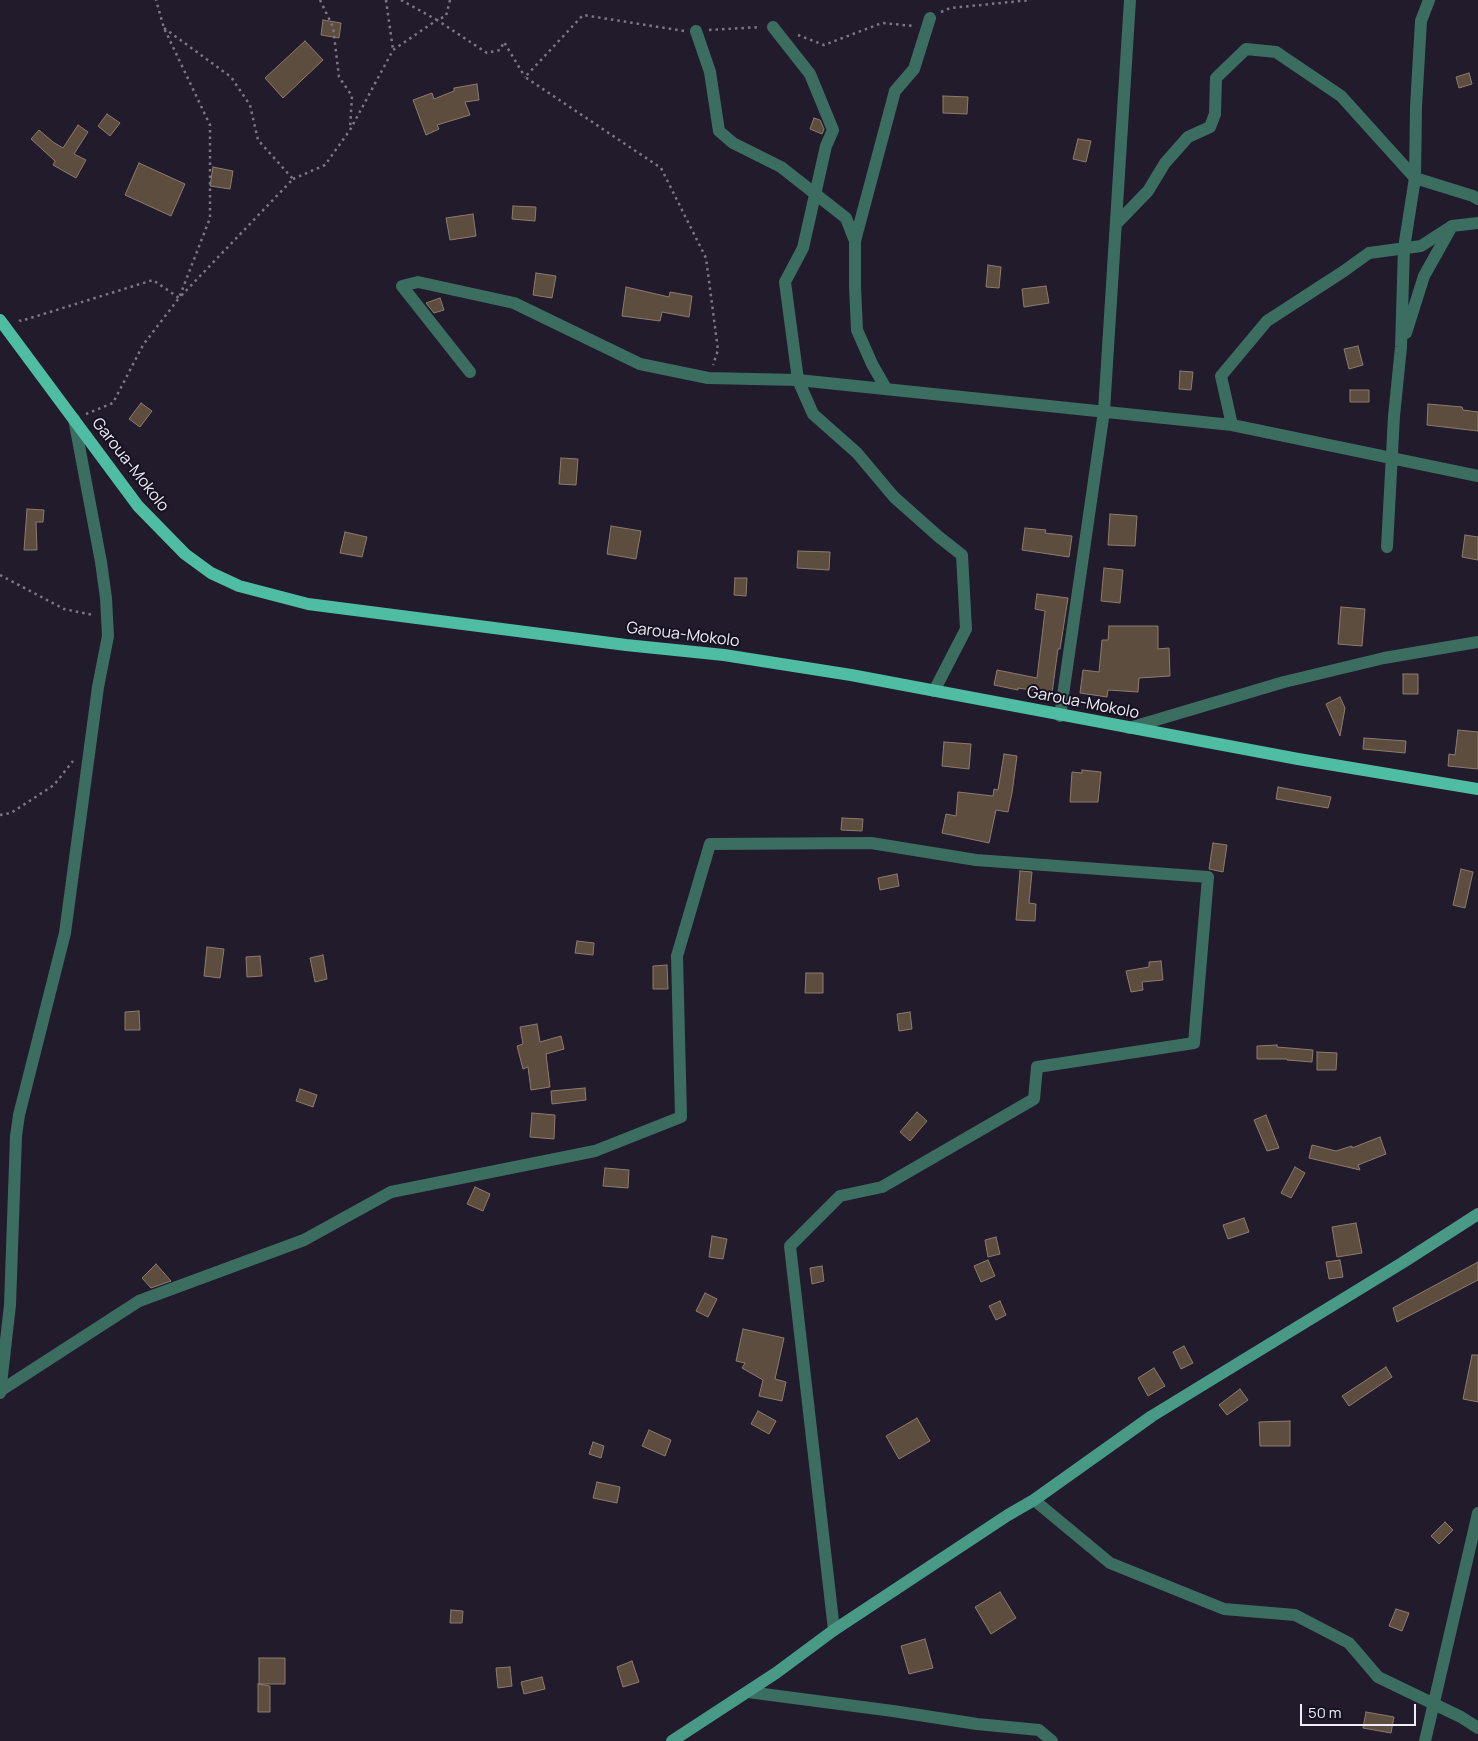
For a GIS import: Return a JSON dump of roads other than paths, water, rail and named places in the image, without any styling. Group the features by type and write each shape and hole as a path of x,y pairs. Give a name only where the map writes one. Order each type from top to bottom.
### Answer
{"main road":[{"name":"Garoua-Mokolo","path":"0,320 138,506 185,554 211,573 240,586 308,604 616,644 724,655 851,675 1298,760 1478,789"},
{"path":"672,1741 748,1692 834,1630 1008,1515 1034,1500 1152,1416 1394,1268 1478,1214"}],"street":[{"path":"1060,716 1104,411 1130,0"},
{"path":"1388,548 1394,416 1401,347 1404,248 1415,178 1416,107 1421,21 1430,0"},
{"path":"884,389 884,385 857,330 855,241 895,91 914,70 930,18"},
{"path":"773,27 810,74 834,130 826,146 803,248 786,282 798,380 813,414 857,453 894,497 962,555 966,629 934,691"},
{"path":"696,31 710,72 719,131 733,143 781,168 846,218 855,241"},
{"path":"1116,224 1148,191 1165,163 1188,137 1210,127 1215,114 1216,78 1246,49 1276,52 1341,96 1415,178 1478,199"},
{"path":"1232,425 1221,376 1267,321 1344,271 1369,252 1421,246 1452,226 1478,223"},
{"path":"1401,347 1424,276 1452,226"},
{"path":"470,372 402,286 418,282 514,303 640,364 708,378 798,380 1232,425 1478,476"},
{"path":"0,1392 10,1305 16,1136 19,1114 65,933 98,687 108,636 106,598 74,419"},
{"path":"1129,728 1284,682 1384,658 1478,642"},
{"path":"0,1392 139,1301 304,1240 391,1192 595,1151 681,1117 677,956 710,844 871,843 976,860 1208,877 1194,1043 1037,1067 1034,1099 882,1187 840,1196 790,1246 834,1630"},
{"path":"1034,1500 1110,1563 1224,1609 1295,1615 1349,1643 1378,1677 1461,1717 1478,1728"},
{"path":"1425,1741 1478,1513"},
{"path":"748,1692 977,1724 1039,1730 1052,1741"}]}
